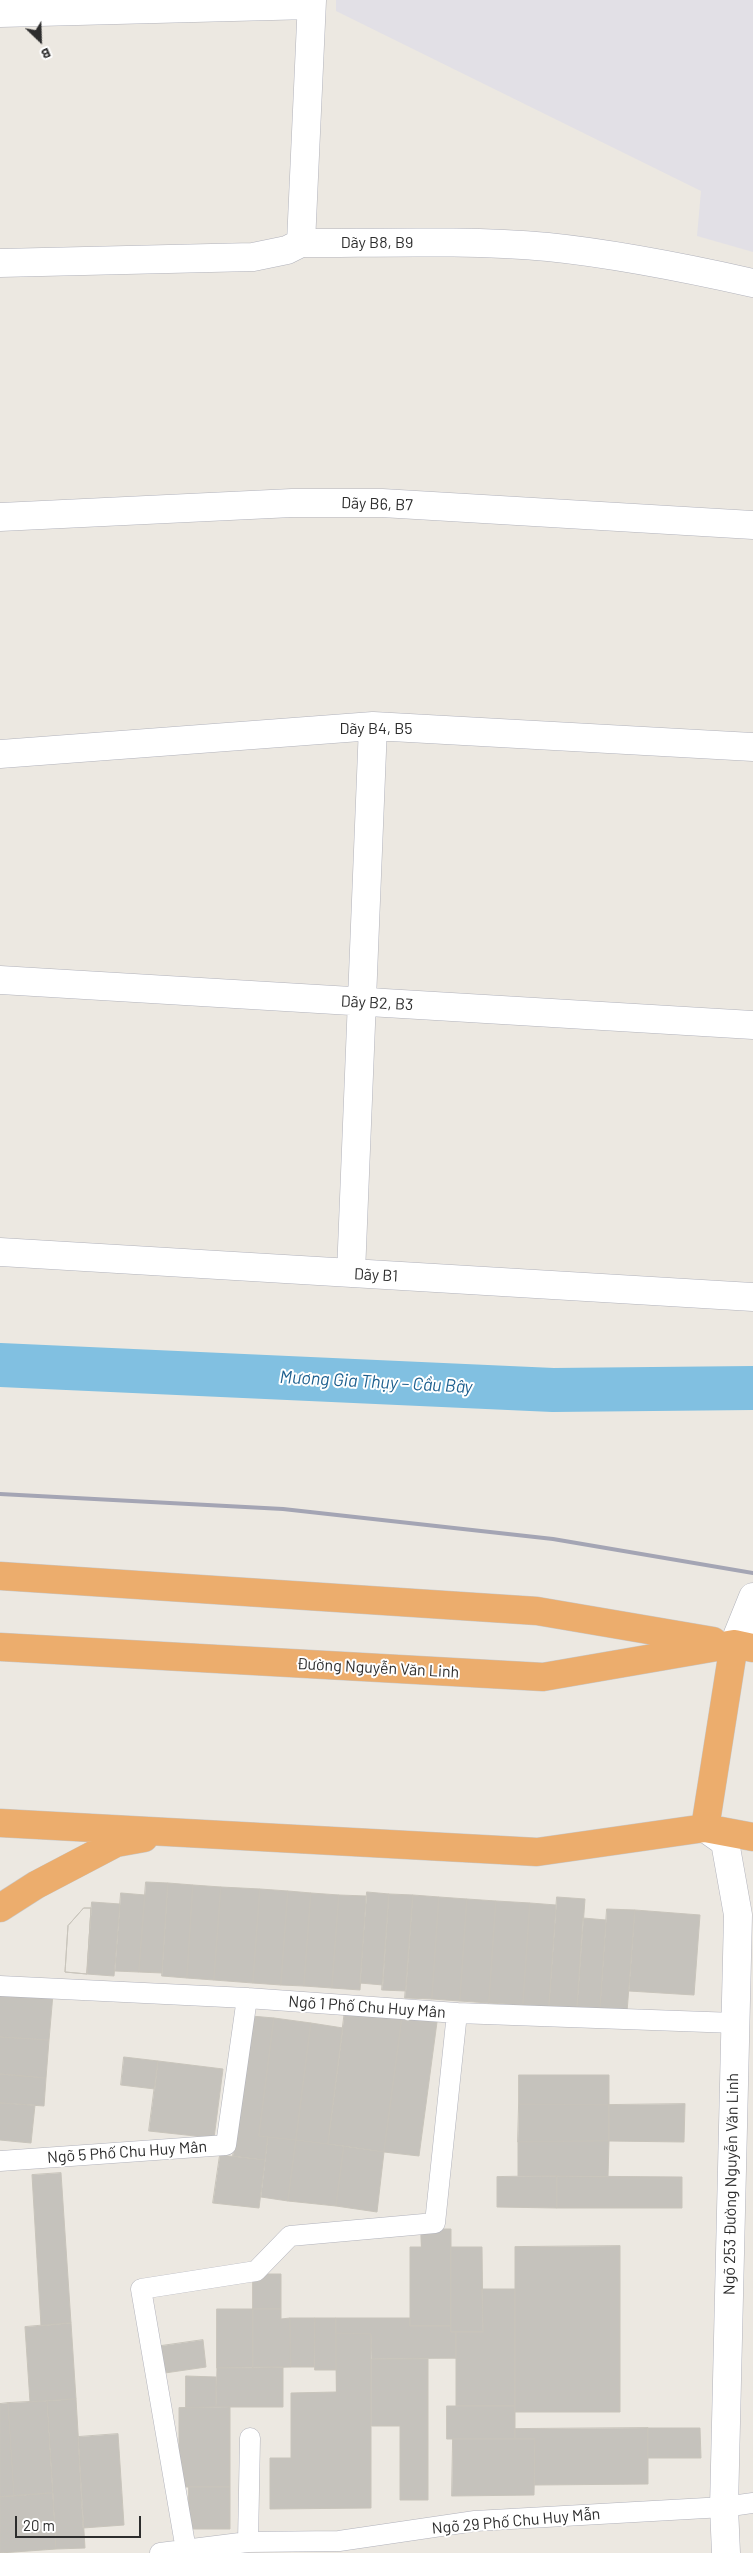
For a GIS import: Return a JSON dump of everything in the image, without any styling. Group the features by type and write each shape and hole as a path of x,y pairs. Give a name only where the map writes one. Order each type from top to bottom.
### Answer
{"highway":[{"path":"0,1576 537,1611 744,1646 705,1828"},
{"name":"Đường Nguyễn Văn Linh","path":"0,1647 543,1677 744,1646"},
{"path":"0,1822 537,1852 705,1828 753,1837"},
{"path":"0,1908 36,1885 116,1843 180,1832"}],"street":[{"path":"0,13 312,2 301,244"},
{"name":"Dãy B8, B9","path":"0,263 254,257 287,250 301,244 413,243 547,247 683,267 753,283"},
{"name":"Dãy B6, B7","path":"0,517 292,503 382,503 753,525"},
{"path":"351,1273 372,726"},
{"name":"Dãy B4, B5","path":"0,754 372,726 753,747"},
{"name":"Dãy B2, B3","path":"0,980 753,1025"},
{"name":"Dãy B1","path":"0,1252 753,1297"},
{"path":"744,1646 753,1597"},
{"name":"Ngõ 253 Đường Nguyễn Văn Linh","path":"705,1828 726,1842 734,1881 738,1915 724,2507 726,2553"}],"lane":[{"name":"Ngõ 1 Phố Chu Huy Mân","path":"0,1986 247,1998 457,2013 735,2023"},
{"name":"Ngõ 5 Phố Chu Huy Mân","path":"0,2161 226,2145 247,1998"},
{"path":"186,2550 142,2289 256,2271 290,2236 435,2223 457,2013"},
{"path":"248,2542 250,2438"},
{"name":"Ngõ 29 Phố Chu Huy Mẫn","path":"160,2553 248,2542 339,2547 475,2521 724,2507 753,2503"}],"shaded area":[{"path":"336,0 753,0 753,252 697,236 701,191 336,11"}],"building":[{"path":"146,1882 168,1883 162,1973 139,1972"},
{"path":"168,1883 193,1885 187,1978 162,1976"},
{"path":"193,1885 221,1887 214,1980 187,1978"},
{"path":"221,1887 260,1889 253,1983 214,1980"},
{"path":"260,1889 288,1891 281,1985 253,1983"},
{"path":"288,1891 311,1893 304,1986 281,1985"},
{"path":"367,1892 389,1894 383,1985 360,1983"},
{"path":"121,1893 145,1895 139,1972 115,1971"},
{"path":"311,1893 339,1895 332,1988 304,1986"},
{"path":"389,1894 413,1895 406,1991 382,1990"},
{"path":"339,1895 366,1896 360,1990 332,1988"},
{"path":"413,1895 439,1897 432,1999 405,1998"},
{"path":"439,1897 467,1899 460,2001 432,1999"},
{"path":"557,1897 585,1899 577,2009 549,2007"},
{"path":"467,1899 496,1901 489,2003 460,2001"},
{"path":"496,1901 530,1903 523,2005 489,2003"},
{"path":"92,1902 120,1904 114,1976 87,1974"},
{"path":"530,1903 556,1905 549,2007 523,2005"},
{"path":"84,1908 91,1908 87,1974 65,1972 68,1926"},
{"path":"84,1908 91,1908 87,1974 65,1972 68,1926"},
{"path":"607,1909 635,1910 627,2012 600,2011"},
{"path":"635,1910 700,1915 694,1995 629,1991"},
{"path":"583,1918 606,1920 600,2011 577,2009"},
{"path":"0,1989 53,1994 49,2040 0,2037"},
{"path":"345,2010 402,2018 384,2152 328,2144"},
{"path":"251,2016 274,2018 259,2136 268,2137 265,2160 233,2156"},
{"path":"274,2018 311,2023 296,2140 259,2136"},
{"path":"402,2018 437,2022 419,2156 384,2152"},
{"path":"311,2023 343,2028 328,2144 296,2140"},
{"path":"0,2037 49,2040 46,2078 0,2074"},
{"path":"124,2057 158,2061 155,2089 121,2085"},
{"path":"158,2061 223,2069 214,2138 149,2131"},
{"path":"0,2074 46,2078 44,2106 0,2103"},
{"path":"519,2075 609,2075 609,2105 519,2104"},
{"path":"0,2103 35,2105 31,2143 0,2140"},
{"path":"519,2104 609,2105 609,2141 518,2142"},
{"path":"685,2104 684,2142 609,2141 609,2105"},
{"path":"268,2137 296,2140 288,2201 261,2197"},
{"path":"296,2140 344,2146 336,2206 288,2201"},
{"path":"609,2141 608,2177 518,2176 518,2142"},
{"path":"344,2146 384,2152 377,2212 336,2206"},
{"path":"220,2155 265,2160 259,2208 213,2203"},
{"path":"61,2173 71,2323 41,2326 32,2175"},
{"path":"557,2176 557,2208 497,2207 497,2177"},
{"path":"557,2176 682,2177 682,2208 557,2208"},
{"path":"421,2229 451,2229 451,2326 410,2326 410,2247 421,2247"},
{"path":"620,2246 620,2412 515,2412 515,2247"},
{"path":"451,2247 482,2247 483,2332 451,2332"},
{"path":"253,2274 281,2274 281,2309 253,2309"},
{"path":"482,2289 515,2289 515,2406 456,2406 456,2332 483,2332"},
{"path":"217,2309 253,2309 253,2368 217,2368"},
{"path":"253,2309 281,2309 281,2319 290,2318 291,2367 253,2368"},
{"path":"290,2318 315,2318 314,2367 291,2367"},
{"path":"315,2318 336,2318 336,2370 315,2370"},
{"path":"336,2318 410,2318 410,2326 451,2326 451,2332 456,2332 456,2358 372,2359 371,2334 336,2333"},
{"path":"71,2323 76,2399 30,2402 25,2327"},
{"path":"336,2333 371,2334 371,2508 270,2509 270,2458 291,2458 291,2393 336,2392"},
{"path":"203,2340 206,2367 158,2374 154,2347"},
{"path":"372,2359 428,2359 428,2500 400,2500 400,2426 372,2426"},
{"path":"283,2367 283,2407 216,2407 217,2368"},
{"path":"186,2376 216,2377 216,2407 186,2408"},
{"path":"76,2399 85,2548 56,2549 47,2401"},
{"path":"47,2401 53,2493 14,2496 8,2403"},
{"path":"8,2403 14,2496 0,2497 0,2404"},
{"path":"447,2406 515,2406 515,2439 447,2439"},
{"path":"230,2407 230,2487 179,2487 179,2408"},
{"path":"648,2428 648,2484 534,2485 535,2439 515,2439 515,2429"},
{"path":"648,2428 700,2428 701,2458 648,2458"},
{"path":"118,2434 124,2525 83,2528 78,2437"},
{"path":"453,2439 535,2439 534,2495 452,2496"},
{"path":"189,2487 230,2487 230,2529 189,2529"},
{"path":"53,2493 56,2549 0,2553 0,2497"}],"waterway":[{"name":"Mương Gia Thụy – Cầu Bây","path":"0,1365 553,1390 753,1388"}],"railway":[{"path":"0,1494 283,1509 553,1539 753,1573"}]}
